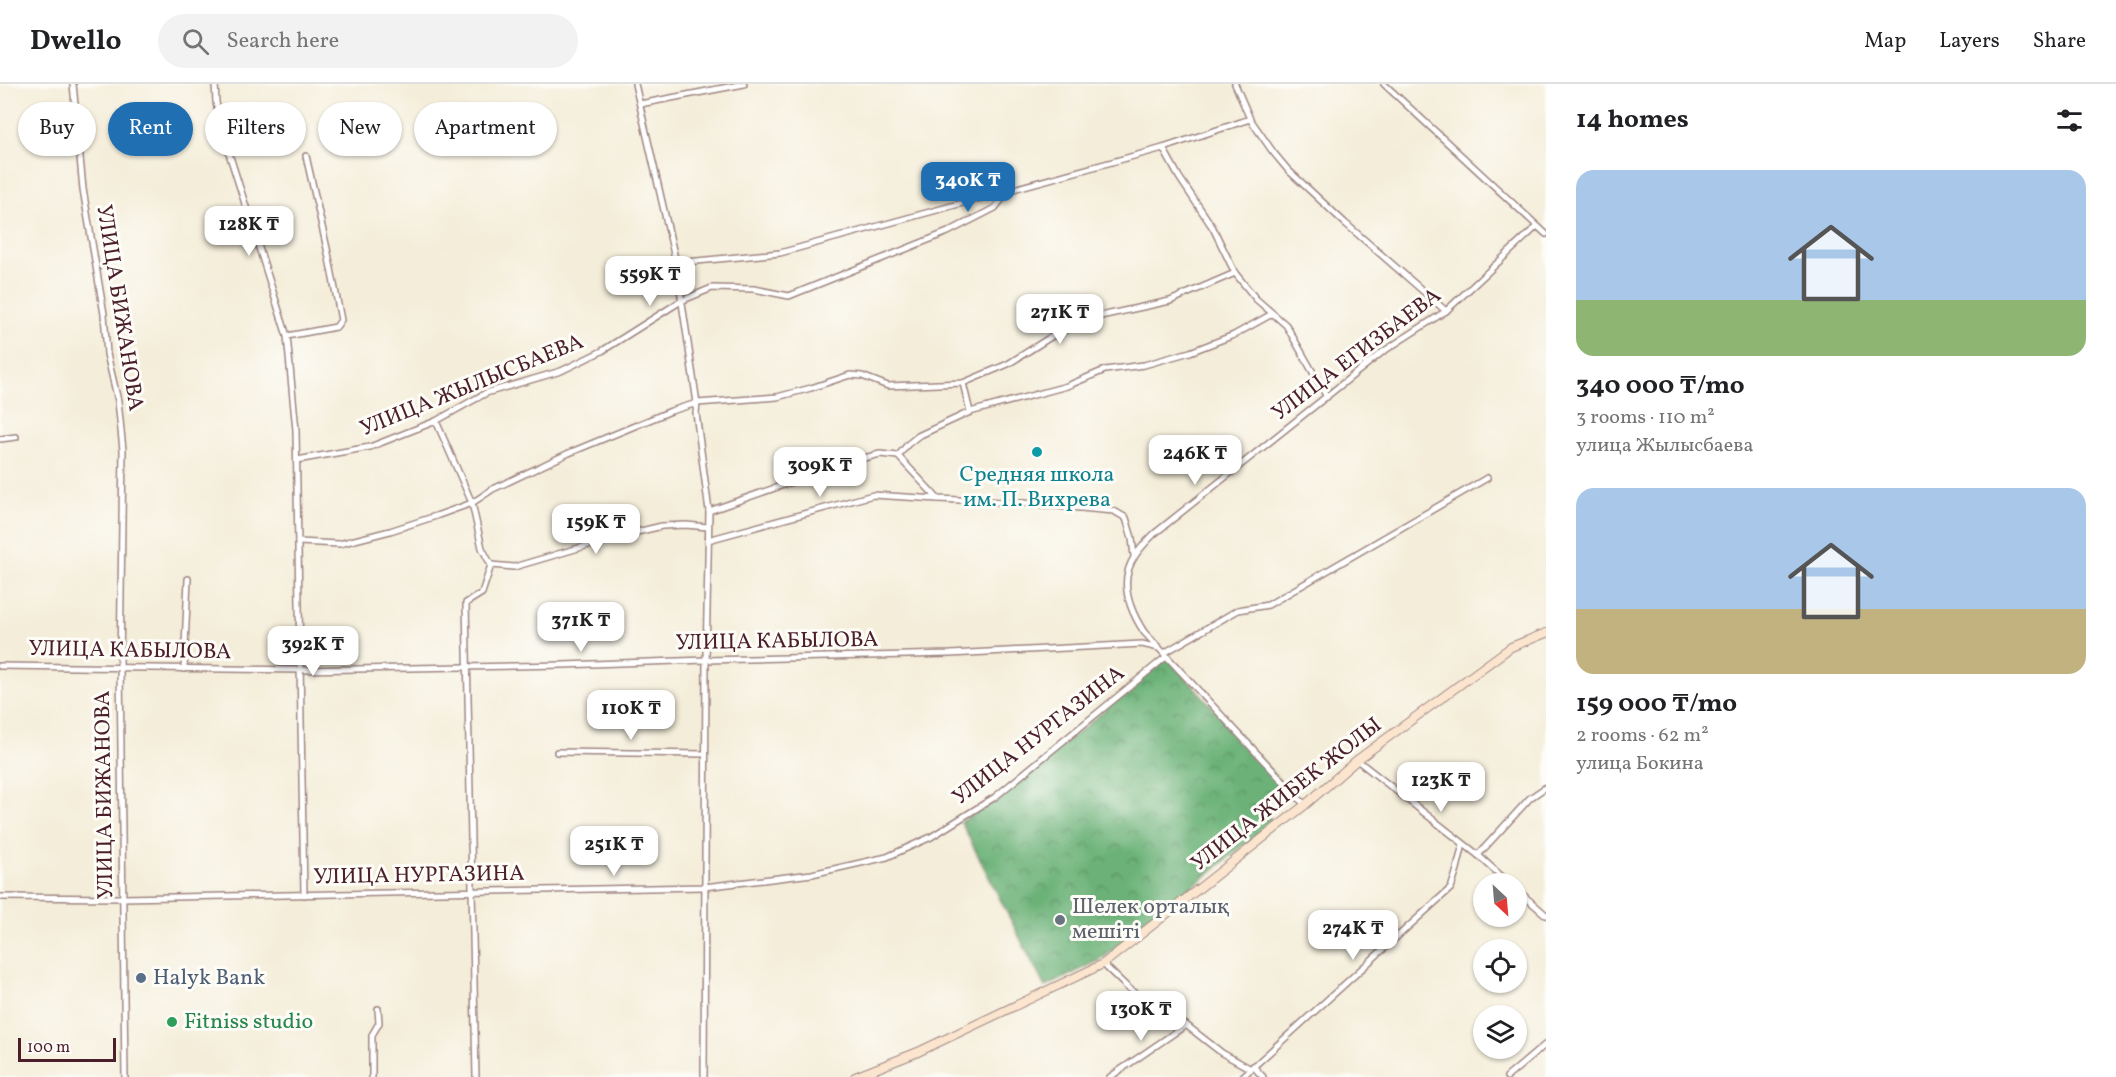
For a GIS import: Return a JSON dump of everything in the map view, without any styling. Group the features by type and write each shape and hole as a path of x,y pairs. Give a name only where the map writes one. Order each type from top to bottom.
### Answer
{"main road":[{"name":"УЛИЦА ЖИБЕК ЖОЛЫ","path":"855,1077 918,1052 1102,964 1305,805 1357,760 1511,647 1546,633"}],"street":[{"name":"УЛИЦА БИЖАНОВА","path":"73,84 83,189 104,314 107,354 118,401 123,450 120,667 125,1077"},
{"path":"215,84 220,125 287,336 297,460 304,895"},
{"path":"636,84 676,263 710,511 705,754 704,1077"},
{"path":"640,104 744,84"},
{"path":"1235,84 1250,119 1273,152 1304,186 1446,311"},
{"path":"1384,84 1546,234"},
{"path":"676,263 780,253 1163,148 1250,119"},
{"path":"1163,148 1179,177 1213,228 1235,273 1256,298 1286,326 1327,397"},
{"path":"287,336 336,327 341,321 306,156"},
{"name":"УЛИЦА ЖЫЛЫСБАЕВА","path":"297,460 370,447 436,421 486,393 561,371 602,351 681,301 712,288 754,289 789,296 948,232 994,208 1010,189"},
{"name":"УЛИЦА ЕГИЗБАЕВА","path":"1305,805 1165,655 1135,618 1126,588 1127,573 1134,556 1154,534 1381,353 1446,311 1536,227"},
{"path":"298,542 339,543 390,531 472,503 493,489 569,453 671,411 697,404 777,397 850,375 867,377 885,386 963,383 1008,364 1057,333 1086,321 1170,301 1235,273"},
{"path":"898,456 918,436 970,412 1067,386 1105,370 1144,365 1190,352 1234,334 1272,314"},
{"path":"963,383 970,412"},
{"path":"436,421 472,503 482,548 491,565 482,594 466,603 476,1077"},
{"path":"0,439 16,437"},
{"path":"710,511 852,461 880,454 898,456 938,499"},
{"name":"УЛИЦА НУРГАЗИНА","path":"0,897 123,898 704,887 812,874 887,856 931,837 995,797 1165,655 1238,610 1268,605 1487,478"},
{"path":"708,540 873,495 1024,503 1114,511 1126,518 1134,556"},
{"path":"491,565 514,567 662,526 708,527"},
{"path":"184,669 188,579"},
{"name":"УЛИЦА КАБЫЛОВА","path":"0,666 302,670 950,654 1142,644 1159,648"},
{"path":"557,752 705,754"},
{"path":"1357,760 1498,873"},
{"path":"1478,855 1530,798 1546,787"},
{"path":"1242,1077 1451,888 1462,844"},
{"path":"1527,899 1546,915"},
{"path":"1102,964 1128,988 1186,1025 1222,1053 1252,1067 1263,1077"},
{"path":"372,1077 372,1035 379,1023 378,1009"},
{"path":"1110,1077 1186,1025"},
{"path":"1507,1077 1546,1044"}],"green space":[{"path":"1168,658 1284,786 1261,806 1273,822 1100,960 1045,987 961,822 996,800"}],"place":[{"name":"Средняя школа им. П. Вихрева","path":"1037,452"},
{"name":"Шелек орталық мешіті","path":"1060,920"},
{"name":"Halyk Bank","path":"141,978"},
{"name":"Fitniss studio","path":"172,1022"}]}
